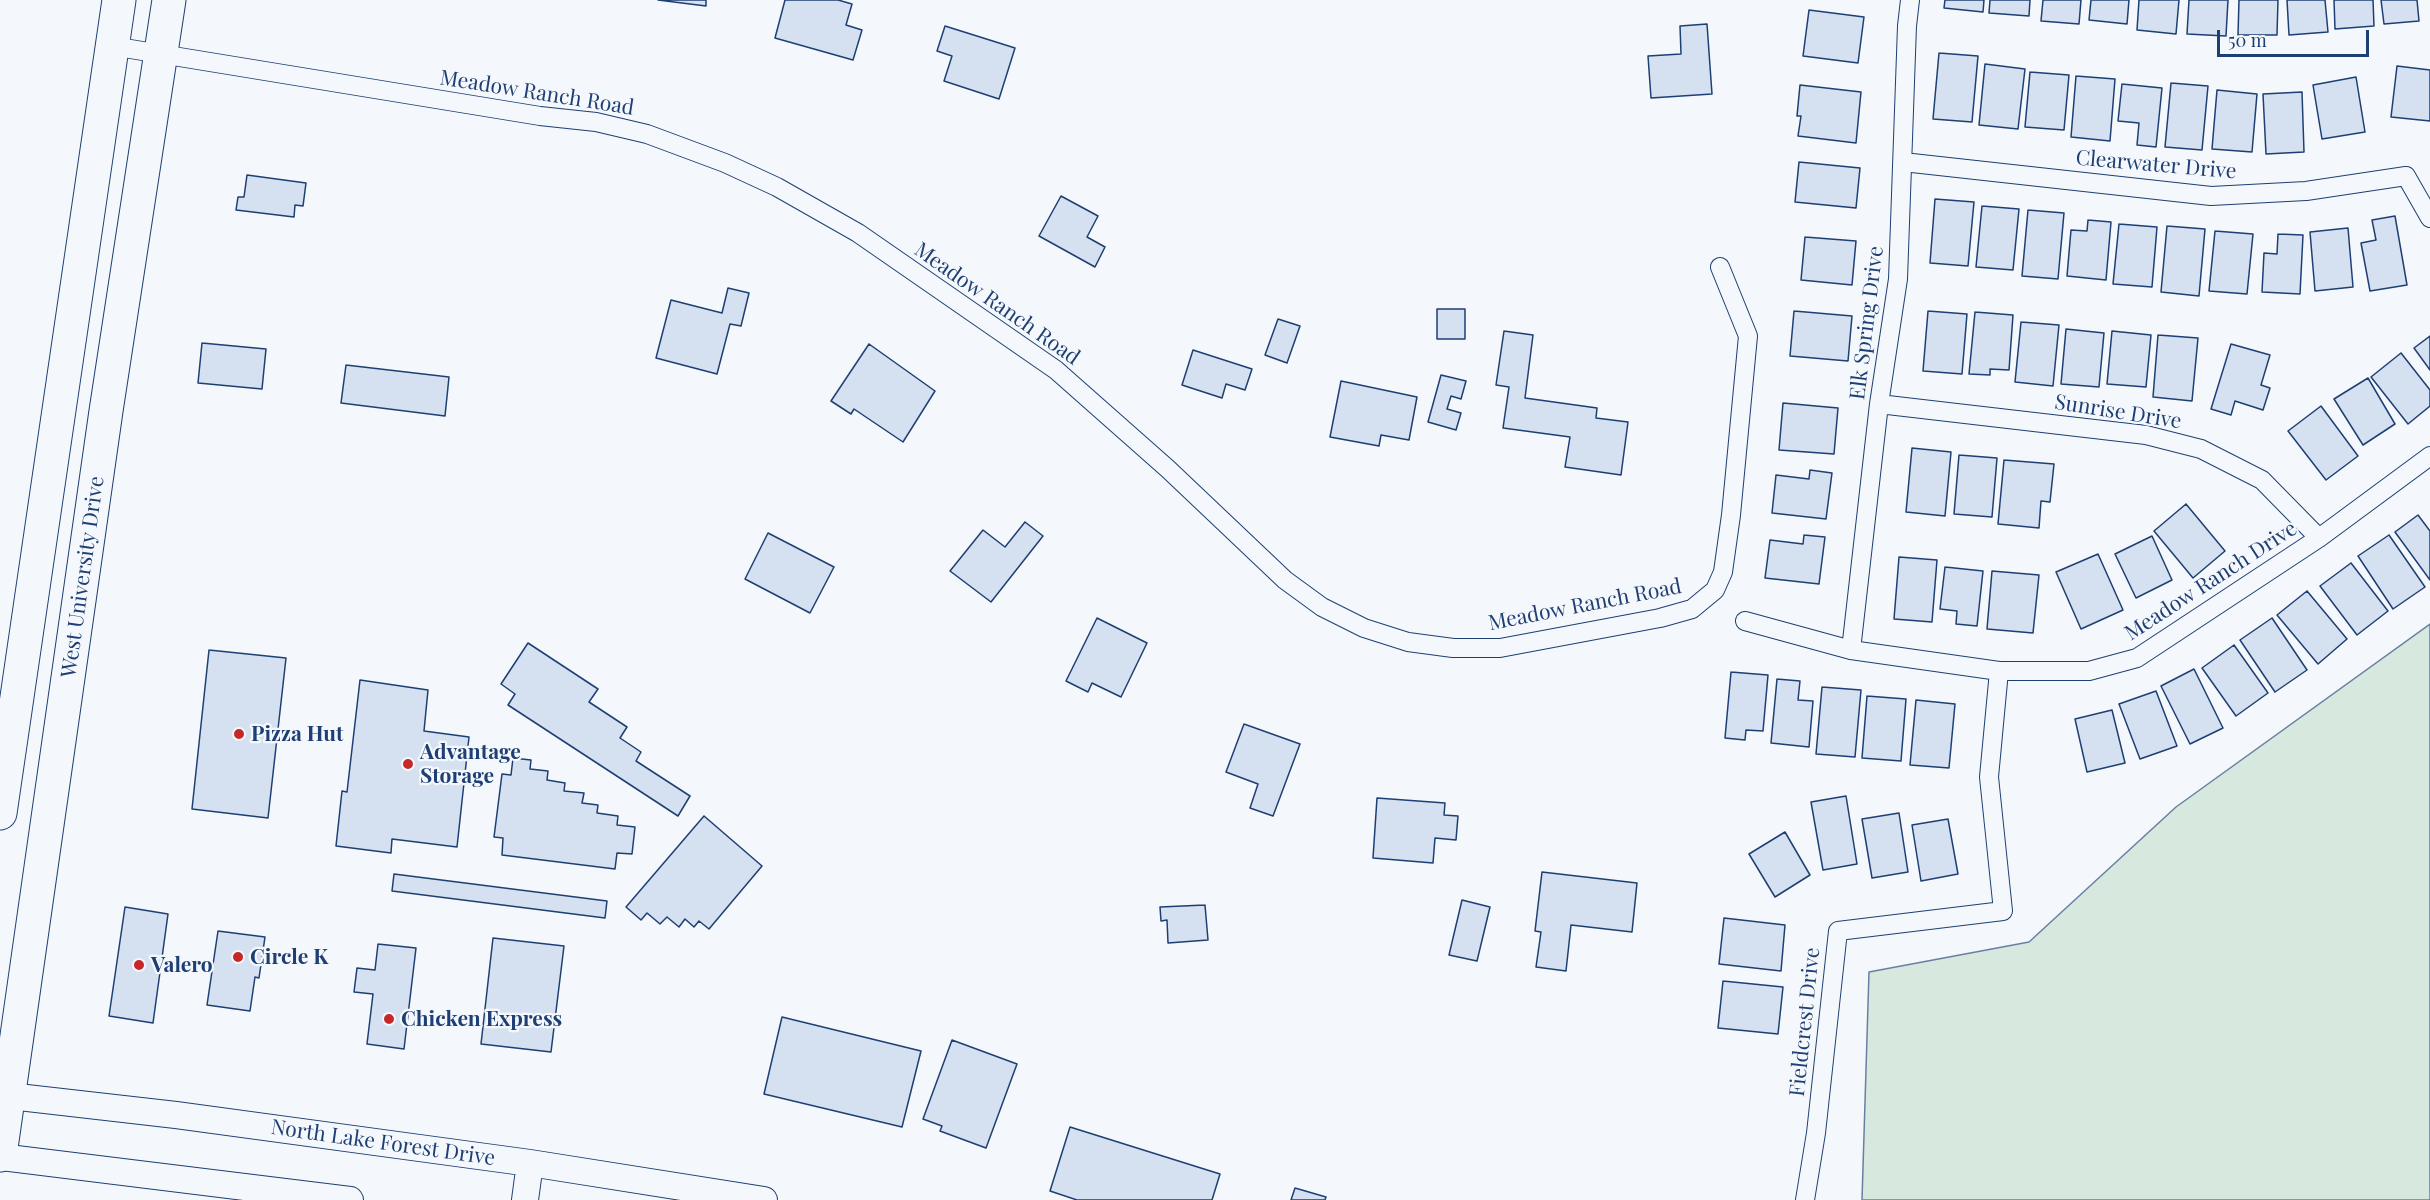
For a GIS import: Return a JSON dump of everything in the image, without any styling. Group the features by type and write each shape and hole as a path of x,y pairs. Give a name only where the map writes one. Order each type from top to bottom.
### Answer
{"highway":[{"path":"0,813 119,0"},
{"name":"West University Drive","path":"0,1156 4,1095 169,0"},
{"path":"29,610 77,617"}],"main road":[{"name":"North Lake Forest Drive","path":"4,1095 176,1115 530,1163 764,1200"},
{"path":"0,1156 350,1200"},
{"path":"525,1200 530,1163"}],"street":[{"name":"Elk Spring Drive","path":"1851,650 1879,404 1898,279 1907,26 1910,0"},
{"name":"Meadow Ranch Road","path":"112,46 540,116 596,123 647,134 725,163 777,187 858,232 1056,370 1168,469 1285,580 1322,607 1364,628 1408,642 1453,648 1500,648 1659,618 1692,609 1715,590 1723,572 1731,515 1748,336 1720,267"},
{"name":"Clearwater Drive","path":"1903,162 2211,196 2306,192 2406,176 2430,218"},
{"name":"Sunrise Drive","path":"1879,404 2146,435 2201,449 2262,480 2319,538"},
{"name":"Meadow Ranch Drive","path":"1745,621 1851,650 2000,671 2089,671 2137,658 2319,538 2430,456"},
{"name":"Fieldcrest Drive","path":"1805,1200 1816,1133 1838,931 2003,911 1989,777 2000,671"}],"shaded area":[{"path":"2430,624 2430,1200 1862,1200 1869,972 2029,942 2176,807"}],"building":[{"path":"658,0 706,0 706,6"},
{"path":"785,0 838,0 852,4 846,25 862,30 853,60 775,38"},
{"path":"1945,0 1984,0 1983,12 1944,8"},
{"path":"1990,0 2030,0 2029,16 1989,13"},
{"path":"2043,0 2081,0 2079,24 2041,21"},
{"path":"2091,0 2129,0 2127,24 2089,20"},
{"path":"2139,0 2179,0 2176,34 2137,30"},
{"path":"2189,0 2228,0 2226,36 2187,34"},
{"path":"2239,0 2278,0 2277,35 2238,35"},
{"path":"2287,0 2325,0 2328,32 2289,35"},
{"path":"2334,0 2373,0 2374,26 2335,29"},
{"path":"2381,0 2417,0 2419,21 2384,24"},
{"path":"1809,10 1864,17 1858,63 1803,56"},
{"path":"1707,24 1712,94 1651,98 1648,56 1681,54 1680,26"},
{"path":"945,26 1015,48 999,99 944,81 952,56 937,51"},
{"path":"1939,53 1978,56 1972,122 1933,119"},
{"path":"1985,64 2025,69 2018,129 1979,125"},
{"path":"2397,66 2430,70 2430,121 2391,117"},
{"path":"2030,72 2069,75 2064,130 2025,127"},
{"path":"2076,76 2115,79 2110,141 2071,137"},
{"path":"2356,77 2365,132 2322,139 2313,85"},
{"path":"2171,83 2208,86 2202,150 2165,147"},
{"path":"2122,84 2162,88 2156,147 2137,145 2139,123 2118,121"},
{"path":"1800,85 1861,92 1856,143 1798,136 1801,116 1797,116"},
{"path":"2217,90 2257,94 2252,152 2212,149"},
{"path":"2302,92 2304,152 2266,154 2263,94"},
{"path":"1799,162 1860,168 1856,208 1795,202"},
{"path":"247,175 306,183 303,206 295,205 294,217 236,210 238,197 244,197"},
{"path":"1061,196 1098,216 1087,237 1105,247 1095,267 1039,236"},
{"path":"1935,199 1974,202 1968,266 1930,263"},
{"path":"1982,206 2019,209 2013,270 1976,267"},
{"path":"2028,210 2064,213 2058,279 2022,276"},
{"path":"2395,216 2407,285 2370,291 2361,243 2376,240 2372,220"},
{"path":"2088,220 2111,222 2106,280 2067,276 2071,230 2087,231"},
{"path":"2119,224 2157,227 2152,287 2113,284"},
{"path":"2167,226 2205,229 2199,296 2161,292"},
{"path":"2348,228 2353,287 2315,291 2310,232"},
{"path":"2215,231 2253,234 2247,294 2209,291"},
{"path":"2278,234 2303,235 2300,294 2262,292 2264,253 2277,254"},
{"path":"1805,237 1856,241 1852,285 1801,280"},
{"path":"728,288 749,293 741,326 730,324 717,374 656,358 671,300 722,313"},
{"path":"1437,309 1465,309 1465,339 1437,339"},
{"path":"1794,311 1852,316 1848,361 1790,356"},
{"path":"1928,311 1967,314 1962,374 1923,371"},
{"path":"1975,312 2013,315 2009,370 1990,369 1990,375 1969,374"},
{"path":"1278,319 1300,326 1287,363 1265,355"},
{"path":"2021,322 2059,325 2053,386 2015,382"},
{"path":"2066,329 2104,333 2099,387 2061,384"},
{"path":"1504,331 1533,335 1525,398 1597,408 1596,418 1628,422 1621,475 1565,467 1570,437 1503,428 1509,387 1496,385"},
{"path":"2112,331 2151,335 2146,387 2107,384"},
{"path":"2158,335 2198,338 2192,401 2153,397"},
{"path":"2430,336 2430,370 2414,348"},
{"path":"202,343 266,349 262,389 198,383"},
{"path":"869,344 935,391 903,442 854,409 851,414 831,401"},
{"path":"2231,344 2270,355 2261,385 2270,388 2263,410 2235,401 2231,415 2211,409"},
{"path":"1193,350 1252,369 1245,390 1226,384 1222,398 1182,385"},
{"path":"2401,353 2430,390 2430,406 2408,424 2371,377"},
{"path":"346,365 449,377 445,416 341,403"},
{"path":"1441,375 1466,381 1461,399 1451,396 1447,409 1461,413 1456,430 1428,422"},
{"path":"2368,378 2395,424 2363,445 2334,399"},
{"path":"1341,381 1417,397 1409,440 1381,435 1379,446 1330,437"},
{"path":"1783,403 1838,408 1834,454 1779,450"},
{"path":"2321,406 2358,456 2326,480 2288,431"},
{"path":"1912,448 1951,452 1945,516 1906,512"},
{"path":"1959,455 1997,458 1992,517 1954,514"},
{"path":"2004,460 2054,464 2050,502 2041,501 2039,528 1998,524"},
{"path":"1810,470 1832,473 1826,519 1772,513 1776,475 1809,479"},
{"path":"2186,504 2225,551 2193,578 2154,531"},
{"path":"2418,515 2430,531 2430,580 2395,532"},
{"path":"1025,522 1043,536 991,602 950,571 983,530 1005,547"},
{"path":"768,533 834,567 810,613 745,579"},
{"path":"1804,535 1825,537 1819,584 1765,578 1770,540 1803,544"},
{"path":"2389,535 2425,587 2393,609 2358,556"},
{"path":"2152,536 2172,580 2136,598 2115,554"},
{"path":"2098,554 2123,610 2081,629 2056,572"},
{"path":"1899,557 1937,560 1932,622 1894,619"},
{"path":"2351,563 2388,611 2357,635 2320,586"},
{"path":"1945,567 1983,571 1977,626 1956,624 1957,611 1940,609"},
{"path":"1992,571 2039,575 2033,633 1987,629"},
{"path":"2307,591 2347,639 2318,664 2277,615"},
{"path":"1097,618 1147,643 1121,697 1092,683 1088,692 1066,681"},
{"path":"2272,618 2307,670 2275,692 2240,640"},
{"path":"528,643 598,689 589,702 627,727 620,738 641,752 636,761 690,796 678,816 508,705 515,694 501,684"},
{"path":"2234,645 2268,693 2236,716 2202,668"},
{"name":"Pizza Hut","path":"209,650 286,658 268,818 192,809"},
{"path":"2194,669 2223,728 2190,744 2161,686"},
{"path":"1731,672 1768,675 1763,731 1746,730 1745,740 1725,738"},
{"path":"1777,679 1800,681 1798,700 1813,701 1809,747 1771,743"},
{"name":"Advantage Storage","path":"360,680 428,690 424,731 469,737 457,847 392,839 391,853 336,846 342,791 347,792"},
{"path":"1822,687 1861,690 1855,757 1816,754"},
{"path":"2156,691 2177,746 2140,759 2119,704"},
{"path":"1867,696 1906,699 1901,761 1862,758"},
{"path":"1916,700 1955,704 1949,768 1910,765"},
{"path":"2112,710 2125,763 2087,772 2075,719"},
{"path":"1244,724 1300,744 1273,816 1250,808 1258,784 1226,772"},
{"path":"513,758 531,760 530,769 548,771 547,780 565,783 564,791 584,793 582,803 598,805 597,813 618,816 617,825 635,827 632,854 617,853 615,869 502,855 503,838 494,837 502,774 511,775"},
{"path":"1846,796 1857,864 1823,870 1811,802"},
{"path":"1377,798 1445,803 1444,815 1458,816 1456,840 1435,838 1433,863 1373,858"},
{"path":"1899,813 1908,872 1872,878 1862,819"},
{"path":"704,816 762,866 709,929 699,921 694,927 685,919 679,927 667,917 660,924 647,913 641,920 626,907"},
{"path":"1948,819 1958,874 1921,881 1912,825"},
{"path":"1785,832 1810,875 1775,897 1749,854"},
{"path":"1542,872 1637,883 1632,932 1571,925 1566,971 1536,967 1541,932 1535,931"},
{"path":"394,874 607,901 605,918 392,891"},
{"path":"1462,900 1490,907 1477,961 1449,955"},
{"path":"1205,905 1208,940 1168,943 1167,920 1161,921 1160,907"},
{"name":"Valero","path":"125,907 168,914 153,1023 109,1016"},
{"path":"1724,918 1785,925 1781,971 1719,964"},
{"name":"Circle K","path":"218,931 265,937 259,978 255,977 250,1011 207,1005"},
{"path":"493,938 564,946 551,1052 481,1044"},
{"name":"Chicken Express","path":"378,944 416,948 404,1049 367,1044 373,994 354,992 357,968 375,970"},
{"path":"1723,981 1783,987 1778,1034 1718,1028"},
{"path":"782,1017 921,1051 902,1127 764,1094"},
{"path":"952,1040 1017,1064 986,1148 940,1131 942,1126 923,1119"},
{"path":"1070,1127 1220,1174 1212,1200 1077,1200 1050,1191"},
{"path":"1295,1188 1326,1197 1325,1200 1291,1200"}],"place":[{"name":"Pizza Hut","path":"239,734"},
{"name":"Advantage Storage","path":"408,764"},
{"name":"Circle K","path":"238,957"},
{"name":"Valero","path":"139,965"},
{"name":"Chicken Express","path":"389,1019"}]}
